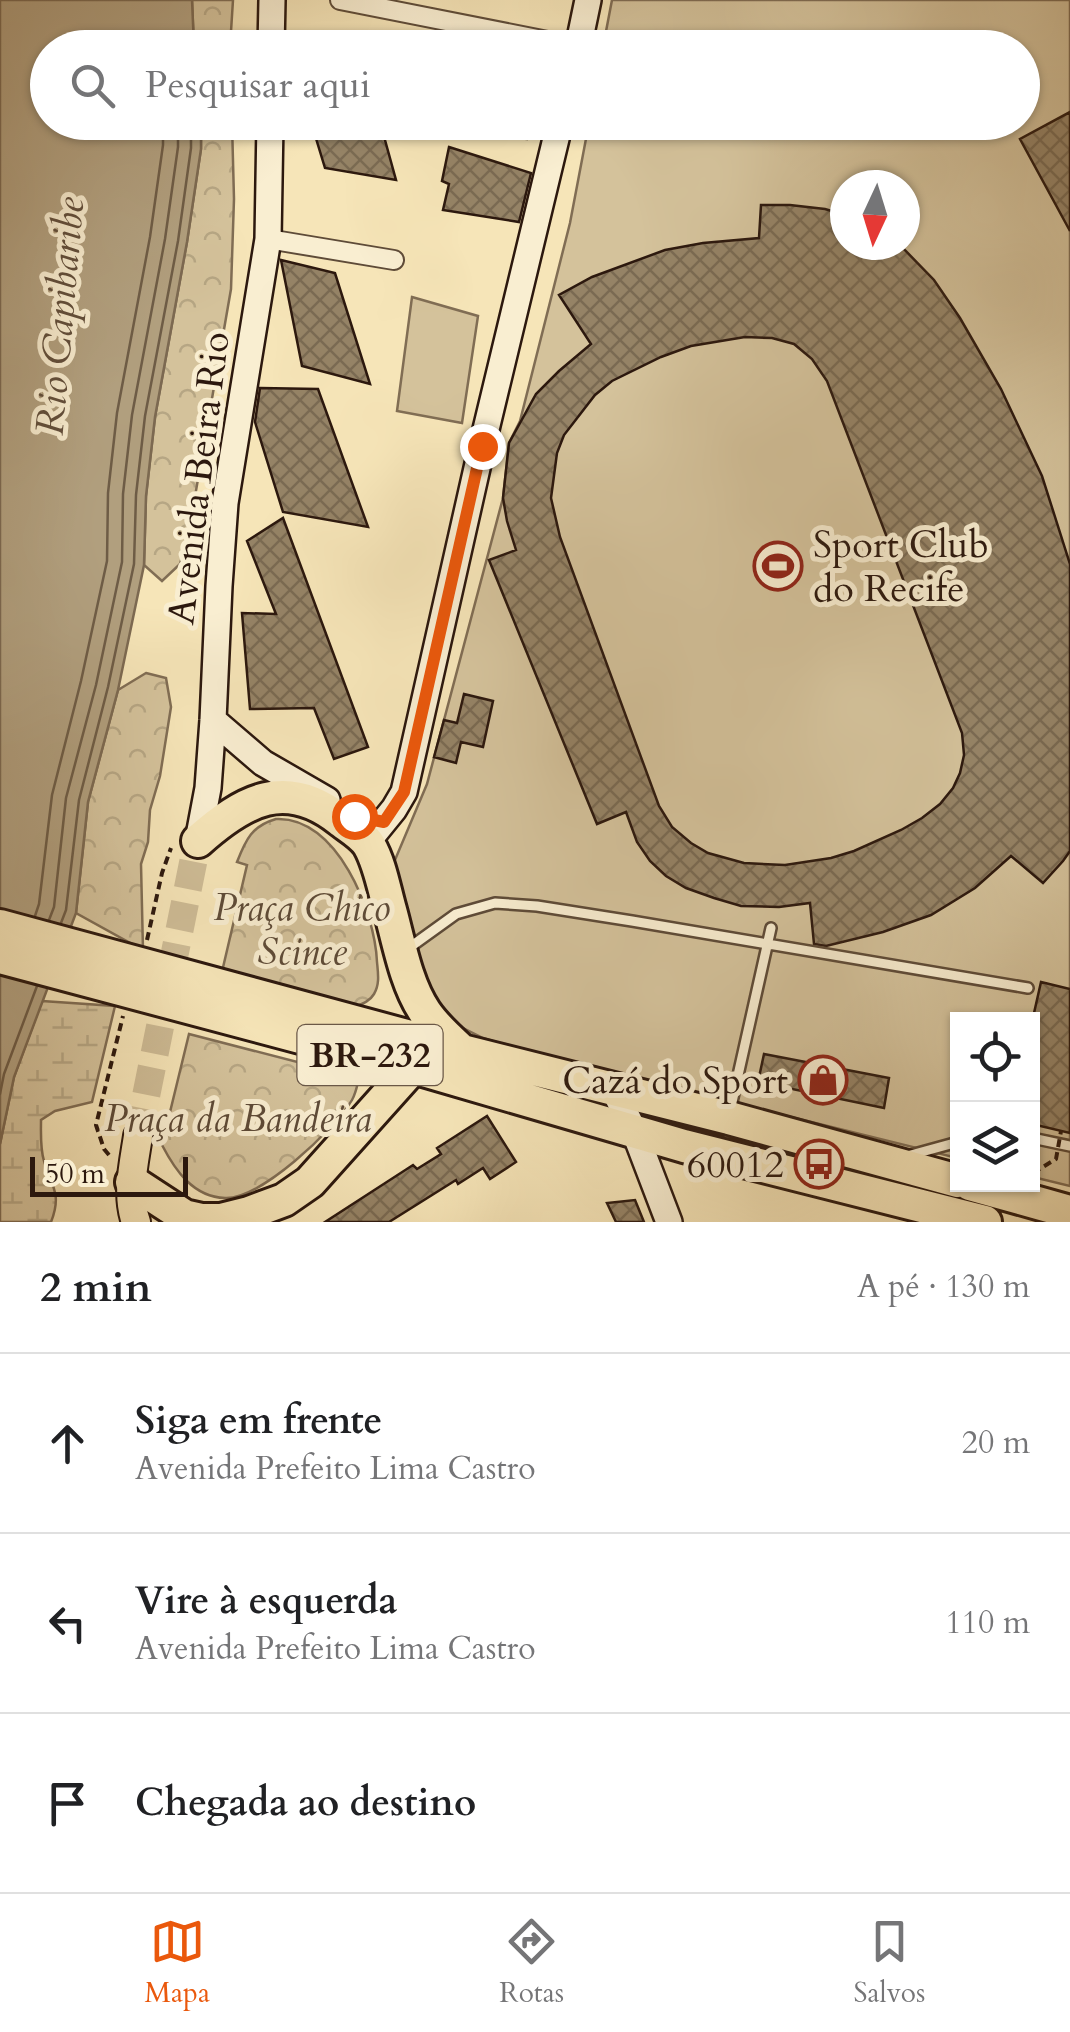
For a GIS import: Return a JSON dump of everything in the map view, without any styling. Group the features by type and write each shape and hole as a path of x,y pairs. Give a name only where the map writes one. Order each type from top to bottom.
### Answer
{"highway":[{"path":"189,846 218,823 264,798 298,798 315,803 376,832 380,871 422,1008 462,1051"},
{"name":"BR-232","path":"0,926 120,973 635,1133 985,1222"},
{"name":"BR-232","path":"0,957 120,973 462,1051 950,1179"},
{"path":"132,1182 184,1216 202,1220 221,1220 284,1200 310,1182 413,1066"},
{"path":"999,1192 1070,1212"}],"main road":[{"path":"272,0 272,30"},
{"path":"582,30 588,0"},
{"name":"Avenida Beira Rio","path":"189,846 208,788 225,503 268,239 270,140"},
{"path":"213,720 263,762 376,832 404,792 556,140"},
{"path":"614,1090 669,1222"},
{"path":"136,1222 132,1213 132,1182 138,1136"},
{"path":"658,1192 676,1144"}],"street":[{"path":"340,0 492,30"},
{"path":"268,239 394,260"}],"lane":[{"path":"402,952 456,914 495,903 575,912 1028,988"},
{"path":"729,1118 771,928"},
{"path":"1040,1140 1070,1146"},
{"path":"885,1162 950,1144"}],"path":[{"path":"132,1182 104,1149 96,1124 120,973 162,873 189,846"},
{"path":"1040,1169 1056,1159 1062,1131"}],"green space":[{"path":"192,0 233,0 231,30 193,30"},
{"name":"Sport Club do Recife","path":"612,0 1070,0 1070,1186 1040,1179 1040,1012 950,1012 950,1156 529,1052 483,1038 457,1025 438,1008 424,981 392,867 427,784 503,498 509,443 520,421 570,223 586,140 1040,140 1040,30 606,30"},
{"path":"201,140 232,140 231,289 189,531 180,564 162,581 144,565 146,496 155,417"},
{"path":"412,297 478,316 462,423 397,411"},
{"path":"146,673 166,678 171,707 141,864 143,950 76,913 88,802 118,690"},
{"name":"Praça Chico Scince","path":"276,819 298,822 317,833 349,871 360,894 375,941 378,978 374,994 360,1005 221,976 247,865 237,862 251,834"},
{"path":"42,1001 115,1006 92,1102 55,1111 41,1120 43,1156 56,1197 51,1222 0,1222 0,1144 14,1077"},
{"name":"Praça da Bandeira","path":"189,1034 359,1078 354,1095 329,1128 276,1176 240,1196 225,1198 203,1193 179,1172 162,1145"}],"water":[{"name":"Rio Capibaribe","path":"0,0 192,0 193,30 30,30 30,140 201,140 201,149 155,417 146,496 144,565 118,690 88,802 76,913 14,1077 0,1144"}],"building":[{"path":"1070,112 1070,231 1021,140 1040,140 1040,128"},
{"path":"316,140 385,140 396,180 325,168"},
{"path":"449,147 531,173 519,222 443,210 449,184 442,181"},
{"path":"761,205 830,210 830,260 915,260 960,318 1001,389 1042,476 1070,564 1070,851 1043,883 1011,856 975,888 931,915 826,946 814,944 810,903 741,906 686,888 650,861 637,842 626,812 597,824 489,560 516,550 503,498 509,443 536,394 591,344 559,295 592,277 665,250 759,238","holes":["745,337 794,344 812,359 827,381 962,733 964,755 953,788 940,804 901,830 831,858 785,865 744,863 708,853 691,843 672,827 659,806 560,537 551,498 557,453 564,435 595,395 612,381 691,346"]},
{"path":"281,260 335,273 370,384 302,366"},
{"path":"260,388 318,389 368,527 283,512 255,422"},
{"path":"283,518 368,747 334,759 314,708 250,709 242,613 276,614 247,541"},
{"path":"464,694 493,701 483,747 461,742 456,763 434,757 444,720 457,723"},
{"path":"1041,982 1070,989 1070,1133 1040,1126 1040,1012 1034,1012"},
{"name":"Cazá do Sport","path":"764,1054 889,1078 884,1108 758,1082"},
{"path":"487,1116 516,1162 490,1179 483,1168 458,1184 456,1180 389,1222 325,1222 413,1165 417,1169 441,1154 437,1148"},
{"path":"635,1200 644,1222 616,1222 607,1203"}],"tunnel":[{"path":"138,1136 194,858"}],"place":[{"name":"Sport Club do Recife","path":"778,566"},
{"name":"Cazá do Sport","path":"823,1080"},
{"name":"60012","path":"819,1164"}],"route":[{"path":"354,816 384,822 404,792 482,446"}]}
